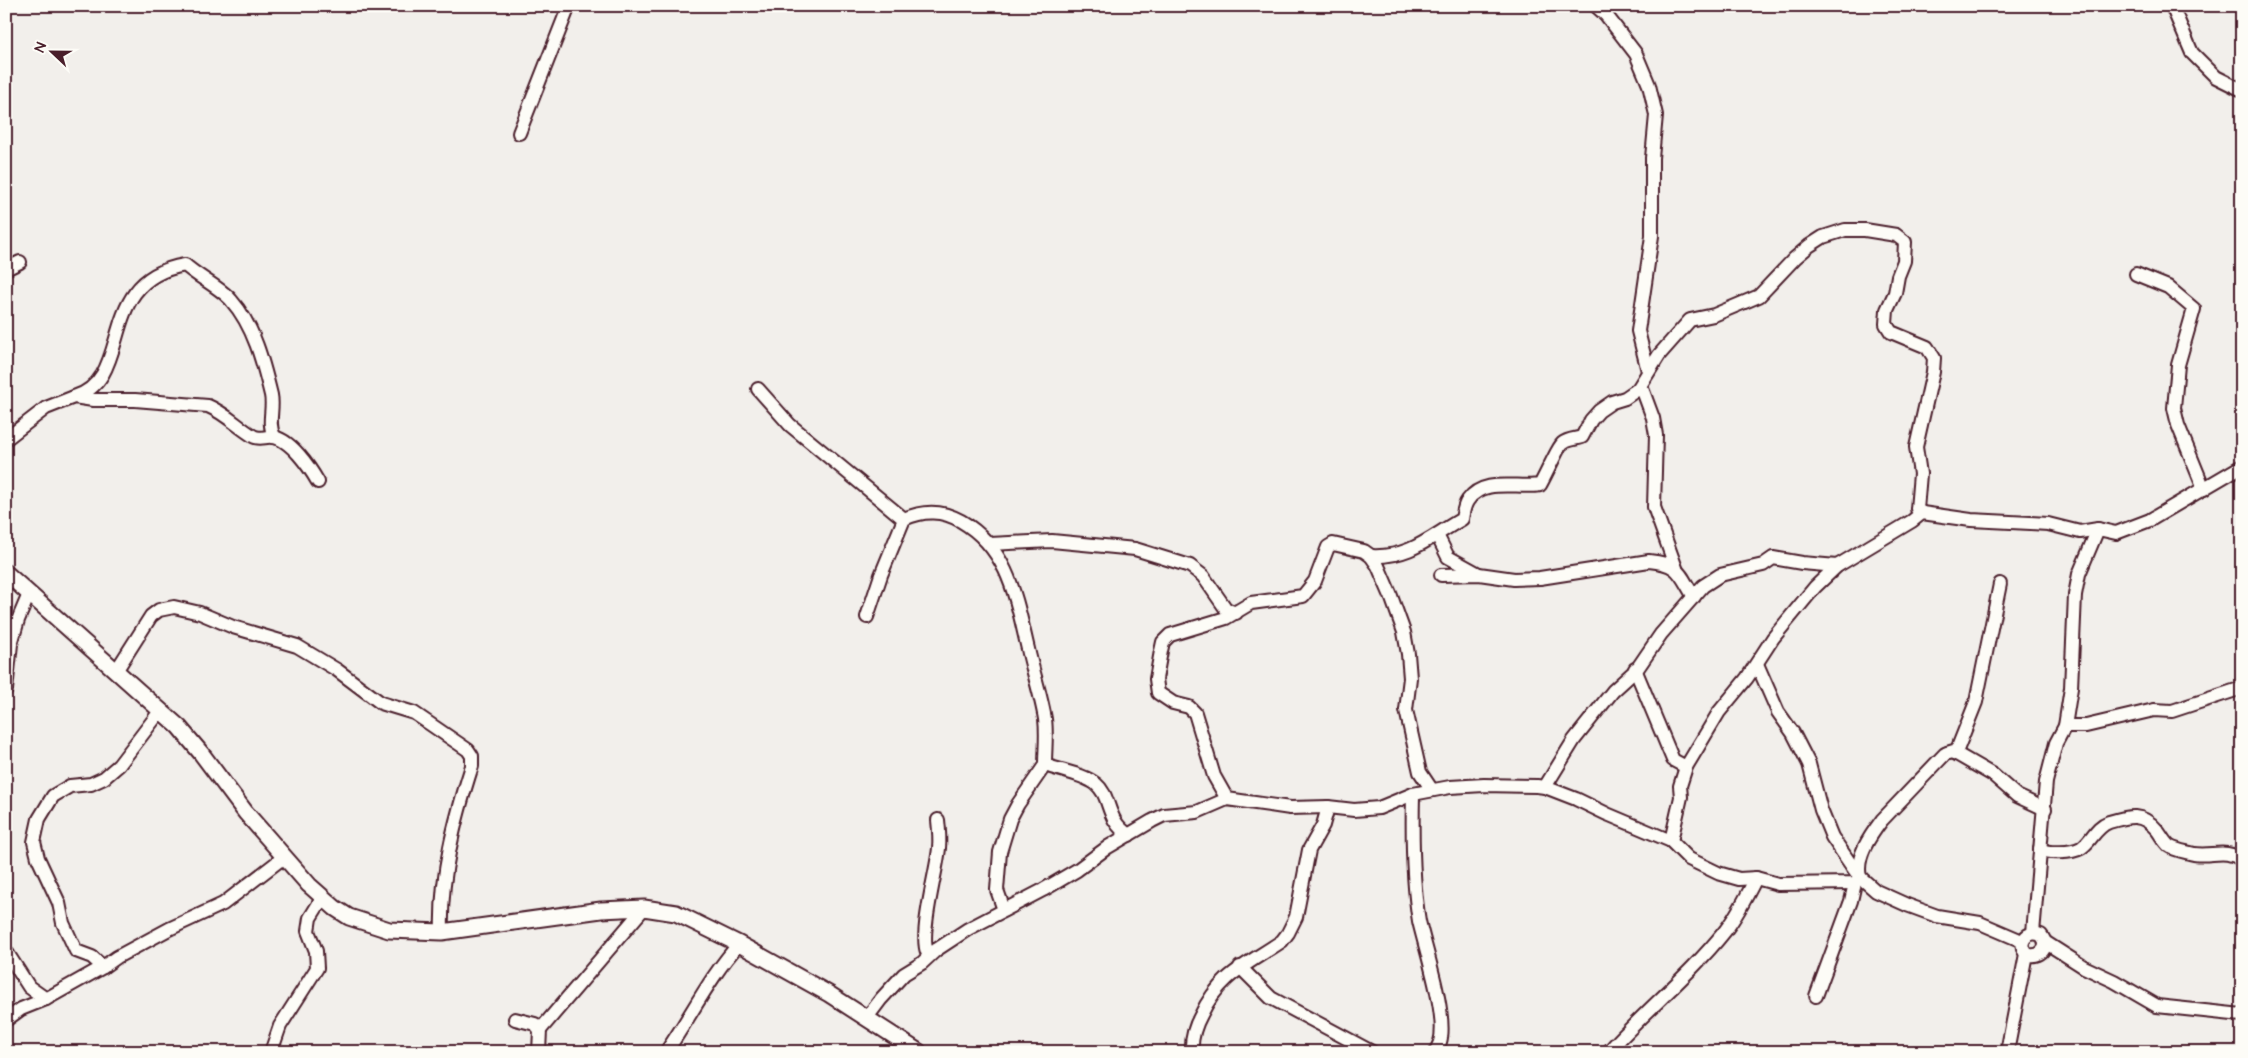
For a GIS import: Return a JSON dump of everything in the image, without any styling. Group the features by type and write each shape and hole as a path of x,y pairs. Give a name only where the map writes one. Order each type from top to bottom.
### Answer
{"main road":[{"path":"6,573 161,710 201,752 246,813 284,857 323,897 349,917 389,930 442,932 601,910 644,908 676,913 739,944 829,994 920,1052"}],"street":[{"path":"519,133 569,6"},
{"path":"1596,6 1606,15 1636,54 1649,85 1656,115 1652,158 1652,236 1638,331 1648,371"},
{"path":"2172,6 2192,53 2216,77 2242,90"},
{"path":"1371,556 1390,557 1416,548 1462,520 1466,502 1472,495 1485,489 1499,485 1540,485 1560,445 1564,441 1582,437 1591,420 1600,411 1612,402 1625,398 1638,389 1658,354 1690,320 1714,315 1759,296 1809,246 1823,237 1845,230 1896,235 1904,242 1905,255 1895,293 1887,310 1886,324 1891,332 1927,347 1934,358 1932,378 1916,447 1920,474 1917,509 1922,513 1971,520 2048,524 2080,532 2098,529 2116,533 2150,520 2242,466"},
{"path":"6,269 20,262"},
{"path":"6,439 46,408 93,388 102,377 129,300 142,283 173,267 185,265 230,298 251,331 271,398 270,428 274,436 285,443 307,463 318,482"},
{"path":"2136,274 2168,287 2194,309 2178,365 2174,408 2178,425 2204,489"},
{"path":"758,389 790,425 904,519"},
{"path":"1638,389 1643,391 1653,418 1656,435 1654,507 1676,568 1694,597"},
{"path":"74,397 93,400 135,400 208,406 219,410 228,419 256,438 274,436"},
{"path":"867,617 881,575 904,519 923,512 939,512 958,519 977,531 1000,558 1012,586 1021,616 1045,719 1045,765 1010,819 1000,852 997,890 1004,910"},
{"path":"1671,841 1681,797 1680,786 1686,767 1719,712 1757,664 1773,638 1814,587 1837,566 1922,513"},
{"path":"2033,933 2046,782 2056,743 2065,726 2071,688 2075,595 2079,574 2098,529"},
{"path":"1436,535 1448,557 1479,574"},
{"path":"990,544 1052,541 1135,549 1190,566 1202,576 1226,609 1236,613"},
{"path":"1227,799 1214,776 1195,713 1189,707 1172,702 1158,693 1156,679 1164,642 1170,635 1236,613 1243,606 1251,603 1303,596 1315,581 1328,547 1333,544 1364,551 1371,556 1378,566 1404,632 1410,678 1406,710 1420,772 1432,790"},
{"path":"1545,787 1574,740 1613,691 1635,669 1661,634 1703,586 1720,575 1764,565 1773,558 1837,566"},
{"path":"1442,575 1479,574 1514,578 1540,578 1649,562 1667,563 1676,568"},
{"path":"1816,996 1851,902 1863,851 1882,820 1945,754 1957,750 1976,702 2000,584"},
{"path":"6,690 11,644 18,620 29,594"},
{"path":"116,672 151,616 159,610 174,607 200,613 233,627 297,646 337,670 381,703 414,713 468,750 472,756 472,766 451,840 441,912 442,932"},
{"path":"1757,664 1778,712 1806,758 1821,810 1832,837 1858,877 1876,891 1907,906 1937,916 1980,923 2022,941"},
{"path":"1635,669 1673,760 1686,767"},
{"path":"2065,726 2086,726 2154,710 2172,711 2242,688"},
{"path":"103,967 92,957 76,951 63,923 59,903 38,858 34,842 39,819 52,796 70,786 91,784 104,778 119,765 161,710"},
{"path":"1945,754 1953,752 1993,775 2017,796 2045,809"},
{"path":"1045,765 1097,784 1103,792 1118,828 1129,835"},
{"path":"938,820 939,846 925,933 924,948 928,954 968,929 1077,870 1108,847 1164,815 1197,812 1227,799 1290,808 1328,807 1354,810 1379,808 1413,794 1432,790 1484,785 1545,787 1671,841 1689,859 1718,873 1739,879 1756,878 1778,884 1858,877"},
{"path":"1413,794 1412,838 1419,920 1430,965 1441,1026 1441,1041 1435,1052"},
{"path":"1192,1052 1195,1026 1208,1000 1222,981 1240,967 1282,941 1288,933 1296,917 1309,850 1323,825 1328,807"},
{"path":"2040,849 2048,853 2075,850 2082,847 2092,834 2104,824 2136,816 2143,818 2155,828 2170,847 2196,854 2233,854 2242,860"},
{"path":"6,1020 21,1009 46,998 103,967 116,957 223,904 284,857"},
{"path":"1608,1052 1725,931 1742,905 1756,878"},
{"path":"271,1052 280,1026 317,968 316,951 308,930 310,918 323,897"},
{"path":"539,1052 540,1030 644,908"},
{"path":"2007,1052 2026,954 2022,941 2024,937 2033,933 2041,935 2045,942 2084,968 2114,981 2157,1006 2242,1015"},
{"path":"2026,954 2033,956 2040,954 2044,949 2045,942"},
{"path":"666,1052 720,966 739,944"},
{"path":"866,1019 904,974 922,963 936,950"},
{"path":"6,951 29,987 46,998"},
{"path":"1240,967 1271,998 1372,1052"},
{"path":"515,1019 535,1024 540,1030"}]}
